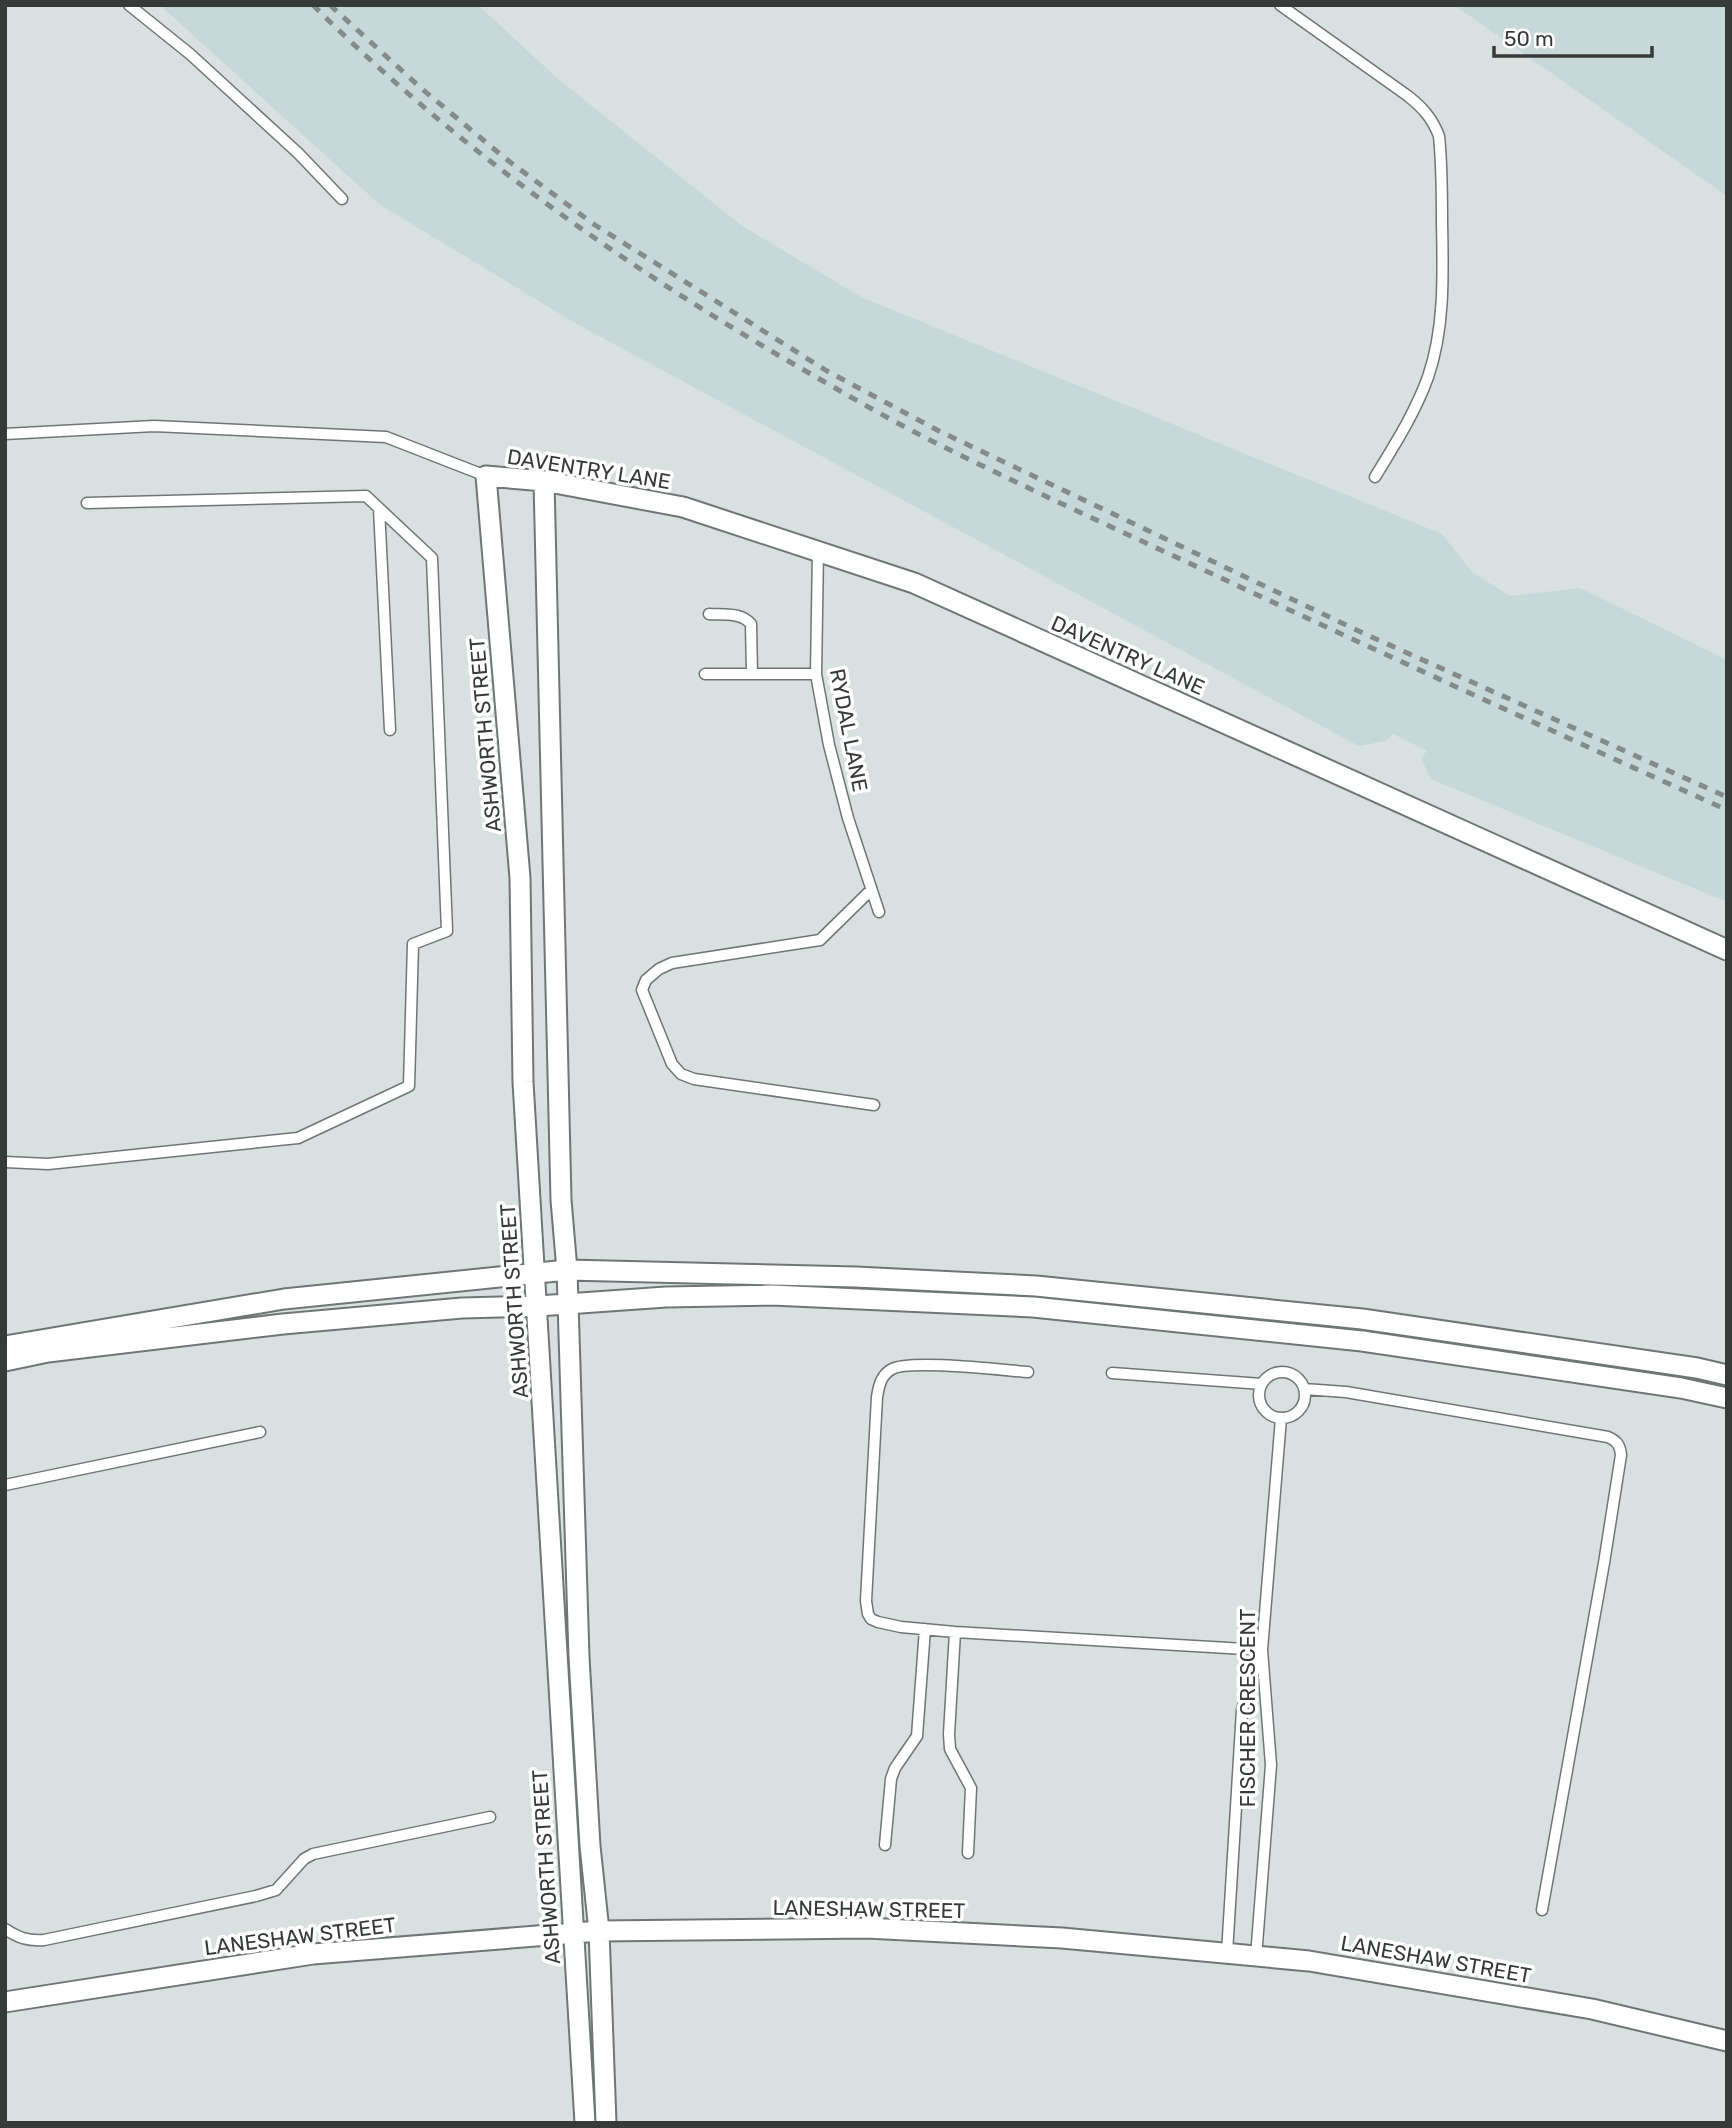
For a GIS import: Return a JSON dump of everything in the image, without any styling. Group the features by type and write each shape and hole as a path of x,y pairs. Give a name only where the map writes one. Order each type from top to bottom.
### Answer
{"street":[{"name":"DAVENTRY LANE","path":"486,476 544,481 683,507 914,583 1727,950"},
{"name":"ASHWORTH STREET","path":"486,476 520,878 523,1082 586,2123"},
{"path":"544,481 561,1200 567,1270 579,1657 590,1846 599,1931 606,2123"},
{"path":"5,1346 284,1299 567,1270 856,1277 1036,1286 1362,1319 1697,1368 1727,1375"},
{"path":"5,1361 48,1352 284,1324 463,1308 666,1297 772,1295 1033,1307 1362,1341 1681,1388 1727,1398"},
{"name":"LANESHAW STREET","path":"5,2002 313,1954 599,1931 866,1928 1062,1938 1227,1953 1373,1971 1579,2007 1727,2041"}],"lane":[{"path":"129,5 190,54 298,153 342,200"},
{"path":"1280,5 1425,110 1434,122 1439,136 1443,258 1441,313 1436,345 1429,376 1410,419 1375,477"},
{"path":"5,433 154,426 386,437 486,476"},
{"path":"5,1162 48,1164 298,1138 409,1086 413,944 447,931 432,558 366,496 87,502"},
{"path":"379,508 390,730"},
{"name":"RYDAL LANE","path":"818,550 816,674 829,745 848,818 879,912"},
{"path":"709,614 738,615 751,624 752,674"},
{"path":"705,674 816,674"},
{"path":"871,890 820,940 672,963 646,979 642,990 666,1052 681,1074 694,1079 874,1105"},
{"path":"1028,1371 906,1364 886,1374 879,1382 866,1607 868,1614 878,1622 955,1632 1262,1650 1242,1710 1227,1953"},
{"path":"1112,1373 1262,1384 1276,1373 1285,1372 1300,1381 1304,1389 1302,1406 1289,1417 1272,1415 1260,1402 1262,1384"},
{"path":"1304,1389 1346,1392 1608,1437 1616,1440 1620,1447 1604,1563 1542,1910"},
{"name":"FISCHER CRESCENT","path":"1256,1957 1271,1765 1262,1650 1280,1418"},
{"path":"5,1485 260,1432"},
{"path":"885,1845 891,1779 895,1768 912,1747 919,1725 925,1629"},
{"path":"955,1632 948,1734 950,1749 971,1788 968,1853"},
{"path":"5,1929 28,1941 44,1940 256,1896 276,1890 304,1859 313,1854 490,1817"}],"shaded area":[{"path":"160,5 478,5 558,79 742,226 863,298 1442,534 1473,573 1510,596 1580,588 1727,660 1727,902 1431,779 1421,758 1427,751 1393,734 1386,741 1359,746 575,323 379,204"},
{"path":"1454,5 1727,5 1727,196"}],"railway":[{"path":"313,5 420,104 534,195 715,317 856,400 936,443 1069,507 1727,810"},
{"path":"330,5 422,89 506,159 595,225 827,371 937,430 1363,633 1727,797"}]}
